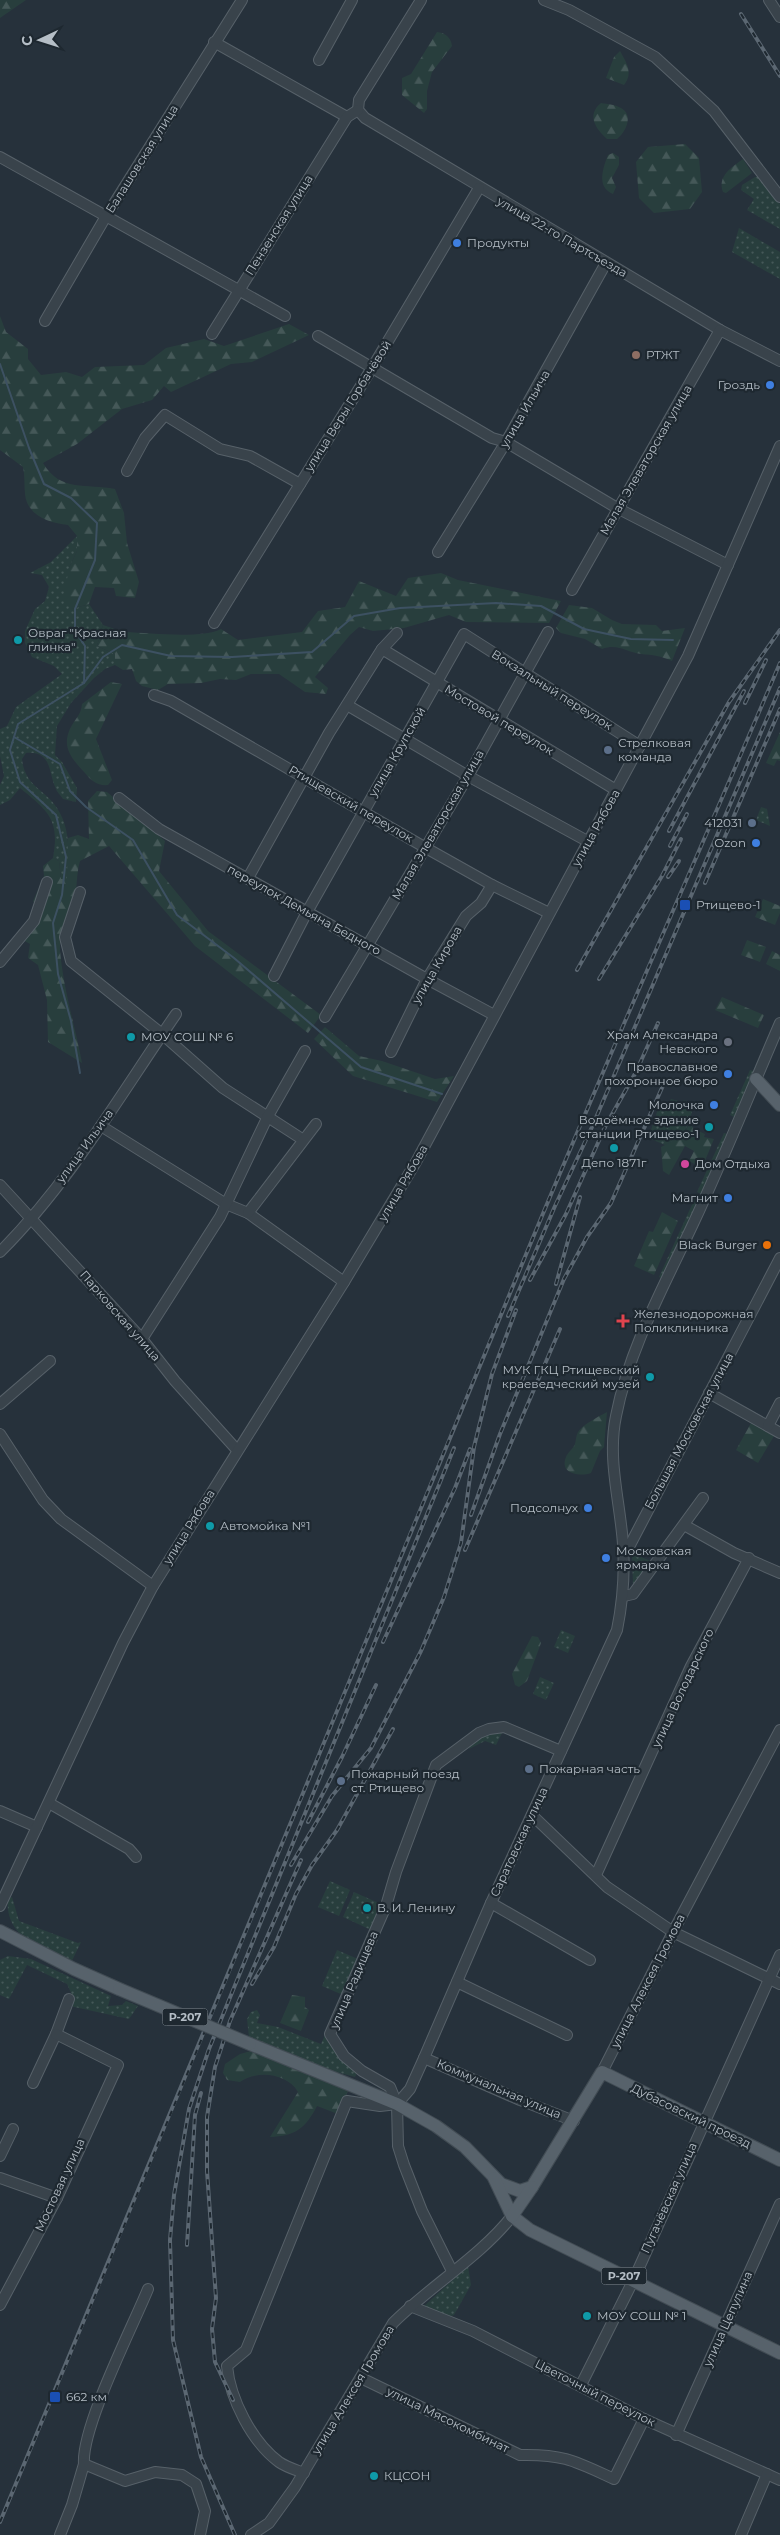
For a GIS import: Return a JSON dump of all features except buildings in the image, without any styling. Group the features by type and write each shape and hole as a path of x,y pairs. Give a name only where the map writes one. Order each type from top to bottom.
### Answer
{"main road":[{"path":"756,1079 780,1105"},
{"name":"Р-207","path":"0,1931 74,1969 119,1989 397,2104 436,2126 465,2148 491,2174 511,2189 520,2191 532,2187"},
{"name":"улица Алексея Громова","path":"512,2216 574,2121 602,2072"},
{"name":"Дубасовский проезд","path":"602,2072 780,2160"},
{"name":"Р-207","path":"491,2174 512,2216 530,2230 780,2353"}],"street":[{"name":"Балашовская улица","path":"45,321 105,218 242,0"},
{"path":"319,60 352,0"},
{"path":"214,42 347,117 358,110 359,100 420,0"},
{"path":"544,0 569,10 655,57 714,111 780,197"},
{"path":"769,0 780,17"},
{"name":"улица 22-го Партсъезда","path":"358,110 365,118 479,188 720,330 780,361"},
{"name":"Пензенская улица","path":"212,334 347,117"},
{"path":"0,157 105,218 285,316"},
{"name":"улица Веры Горбачёвой","path":"214,623 372,368 479,188"},
{"name":"улица Ильича","path":"438,552 506,442 606,263"},
{"name":"Малая Элеваторская улица","path":"572,590 720,330"},
{"path":"318,336 492,438 506,442 617,508 728,565"},
{"path":"127,471 145,438 165,415 220,449 250,456 300,484"},
{"name":"улица Рябова","path":"0,1906 123,1643 153,1586 344,1282 416,1162 589,842 688,656 780,446"},
{"name":"Малая Элеваторская улица","path":"325,1017 369,946 468,776 497,720 548,632"},
{"path":"248,878 347,705 382,649 397,633"},
{"name":"Вокзальный переулок","path":"464,634 640,746"},
{"name":"улица Крупской","path":"274,976 307,912 464,634"},
{"name":"Мостовой переулок","path":"382,649 616,790"},
{"name":"Ртищевский переулок","path":"154,694 171,701 364,810 492,885 549,913"},
{"path":"347,705 468,776 589,842"},
{"name":"переулок Демьяна Бедного","path":"119,798 159,829 494,1015"},
{"path":"0,962 34,922 47,882"},
{"name":"улица Кирова","path":"391,1052 427,979 466,916 481,904 492,885"},
{"path":"80,892 65,937 71,961 162,1034 223,1088 302,1140"},
{"name":"улица Ильича","path":"0,1252 32,1219 101,1126 176,1014"},
{"name":"Саратовская улица","path":"397,2104 410,2089 491,1903 617,1630 624,1596 623,1544 613,1464 612,1440 625,1380 664,1283 702,1204 780,1023"},
{"path":"142,1339 220,1217 268,1116 305,1051"},
{"path":"248,1213 316,1124"},
{"path":"101,1126 226,1204 248,1213 344,1282"},
{"name":"Парковская улица","path":"0,1185 142,1339 175,1381 237,1450"},
{"name":"Большая Московская улица","path":"623,1544 630,1544 780,1258"},
{"path":"0,1404 50,1361"},
{"path":"709,1393 780,1433"},
{"path":"768,1426 780,1403"},
{"path":"0,1434 38,1493 61,1519 153,1586"},
{"path":"624,1596 633,1594 702,1498"},
{"path":"684,1525 734,1553 780,1573"},
{"name":"улица Володарского","path":"596,1875 691,1666 749,1558"},
{"name":"улица Радищева","path":"397,2104 390,2087 362,2071 344,2056 330,2034 386,1906 396,1872 433,1770 441,1760 479,1733 489,1729 504,1727 561,1751"},
{"name":"улица Алексея Громова","path":"602,2072 673,1932 780,1730"},
{"path":"49,1803 129,1849 136,1858"},
{"path":"0,1811 37,1827"},
{"path":"532,1815 607,1887 673,1932 780,1984"},
{"path":"491,1903 590,1960"},
{"name":"Пугачёвская улица","path":"581,2385 633,2281 703,2122 780,1955"},
{"path":"457,1982 567,2035"},
{"path":"33,2083 56,2034 69,2000"},
{"name":"Мостовая улица","path":"0,2305 57,2198 118,2065 56,2034"},
{"name":"Коммунальная улица","path":"424,2058 520,2100 574,2121"},
{"path":"304,2473 280,2463 260,2443 240,2410 228,2378 227,2366 246,2350 347,2101 380,2106 397,2104 398,2146 404,2165 422,2212 452,2271"},
{"path":"0,2156 12,2129"},
{"path":"0,2178 57,2198"},
{"name":"улица Цепулина","path":"676,2435 780,2204"},
{"name":"улица Алексея Громова","path":"251,2535 269,2522 304,2473 393,2323 410,2306 484,2246 512,2216"},
{"path":"60,2535 72,2505 84,2464 83,2451 100,2402 148,2289"},
{"name":"Цветочный переулок","path":"410,2306 473,2331 581,2385 644,2420 780,2480"},
{"name":"улица Мясокомбинат","path":"362,2378 520,2455 547,2454 570,2458 614,2479 644,2420"},
{"path":"84,2464 125,2481 155,2472 182,2475 196,2484 205,2511 200,2535"},
{"path":"742,2535 767,2474"}],"green space":[{"path":"0,0 26,0 0,18"},
{"path":"437,32 447,36 452,46 432,72 427,91 427,109 424,113 402,95 402,78 411,74"},
{"path":"620,51 627,63 629,72 624,85 606,78 614,57"},
{"path":"601,103 619,107 627,115 626,128 617,139 607,139 594,122 594,112"},
{"path":"685,144 699,158 702,192 690,209 654,213 639,198 636,162 648,147"},
{"path":"613,153 619,157 619,165 612,178 616,187 613,194 604,187 602,177 608,155"},
{"path":"743,159 752,173 726,193 723,192 722,181 727,172"},
{"path":"755,177 759,177 780,204 780,229 747,210 754,199 741,190 742,185"},
{"path":"739,228 780,252 780,279 732,252"},
{"path":"0,316 6,332 28,349 28,359 41,375 66,372 82,377 95,367 144,365 166,348 204,339 224,346 289,324 309,335 252,362 231,364 171,392 164,386 152,400 122,409 77,444 43,463 58,479 66,483 115,489 124,513 127,543 139,582 135,598 116,596 114,588 95,587 89,604 72,609 64,596 69,568 77,551 77,536 68,525 47,520 30,508 25,494 23,467 0,450"},
{"path":"77,536 77,551 69,568 72,609 89,604 103,625 97,646 115,654 115,665 105,669 94,678 71,703 57,726 55,755 62,762 77,788 76,802 63,799 58,793 45,759 35,753 26,753 22,759 27,776 57,808 65,825 68,842 68,870 67,879 61,879 59,861 53,858 55,834 53,825 45,810 20,788 10,800 0,805 0,785 4,776 0,756 0,729 7,726 16,707 62,674 54,666 32,657 25,643 25,631 35,609 45,601 49,587 42,575 30,573 51,562"},
{"path":"441,573 458,580 561,601 549,623 466,622 449,615 404,628 373,631 359,627 315,677 328,688 326,694 305,692 279,674 251,674 236,680 220,679 201,683 168,684 158,690 142,686 136,681 132,669 123,670 115,665 115,654 97,646 103,625 123,632 175,635 202,634 221,629 238,640 302,632 318,611 345,607 359,581 396,596 408,578"},
{"path":"569,605 592,608 622,624 656,625 662,631 685,628 672,661 617,647 602,649 585,639 561,633 556,628"},
{"path":"111,682 122,684 96,739 112,780 108,785 104,785 92,781 75,762 69,751 67,739 72,725 80,713 82,704"},
{"path":"780,732 780,761 777,760 774,766 766,763"},
{"path":"97,791 107,792 165,841 159,871 208,931 321,1015 308,1033 195,946 109,846 80,861 75,899 60,942 64,978 82,1063 48,1042 47,1000 38,965 28,958 30,944 23,940 41,911 33,901 44,876 43,866 53,858 59,861 61,879 67,879 68,838 78,835 89,839 88,801"},
{"path":"761,807 767,809 770,826 756,820"},
{"path":"763,899 780,906 780,913 775,925 755,917"},
{"path":"747,940 766,947 760,962 741,955"},
{"path":"772,951 780,955 780,971 766,964"},
{"path":"722,997 764,1015 758,1028 715,1010"},
{"path":"325,1027 359,1056 382,1061 435,1079 454,1076 437,1102 353,1076 314,1039"},
{"path":"750,1070 754,1071 734,1117 730,1115"},
{"path":"671,1099 682,1102 684,1100 693,1105 685,1130 672,1142 665,1145 651,1139 650,1133 660,1103 668,1104"},
{"path":"690,1124 694,1129 705,1134 704,1137 714,1139 702,1168 689,1161 694,1151 685,1146 669,1175 663,1171 661,1147 679,1138"},
{"path":"724,1133 727,1134 701,1194 697,1192"},
{"path":"695,1198 699,1199 663,1279 659,1277"},
{"path":"662,1212 678,1221 654,1275 634,1266 649,1231 653,1232"},
{"path":"607,1412 604,1447 600,1451 591,1473 581,1475 568,1471 565,1467 566,1457 575,1444 578,1432 587,1423"},
{"path":"751,1423 774,1436 758,1463 736,1450"},
{"path":"636,1555 651,1561 637,1586 633,1585 632,1557"},
{"path":"561,1630 575,1636 568,1653 554,1647"},
{"path":"532,1636 538,1637 541,1643 527,1681 519,1687 515,1685 512,1674"},
{"path":"540,1677 554,1683 546,1700 533,1694"},
{"path":"503,1731 496,1745 485,1741 469,1749 479,1738 487,1734"},
{"path":"330,1881 350,1890 339,1916 318,1907"},
{"path":"354,1892 383,1905 371,1930 343,1917"},
{"path":"12,1897 19,1921 78,1943 81,1942 70,1965 37,1947 19,1932 12,1923 8,1912 8,1899"},
{"path":"337,1950 358,1959 343,1995 322,1986"},
{"path":"8,1956 31,1959 111,1996 108,2006 122,2005 126,2001 138,2006 129,2019 70,2006 72,1995 67,1984 27,1965 9,1999 0,1995 0,1960"},
{"path":"292,1995 305,1997 305,2007 309,2010 301,2031 280,2023"},
{"path":"257,2010 260,2015 257,2023 278,2027 321,2044 325,2035 329,2033 358,2071 355,2077 329,2070 249,2037 247,2019 251,2012"},
{"path":"251,2051 348,2091 338,2114 317,2106 308,2120 298,2130 286,2135 270,2137 298,2092 287,2081 271,2075 254,2076 240,2082 227,2080 223,2073 225,2064 240,2054"},
{"path":"468,2266 471,2285 454,2315 448,2317 423,2307"}],"waterway":[{"path":"0,364 29,448 44,484 71,498 97,523 95,560 75,609 75,631 85,646 84,683 18,724 10,750 20,782 56,815 66,857 62,895 53,923 58,974 71,1021 80,1073"},
{"path":"84,683 103,657 122,645 171,656 232,657 312,652 354,616 400,608 496,603 541,606 584,629 631,639 673,640"},
{"path":"14,737 60,764 70,791 86,807 133,840 177,915 234,958 361,1067 442,1094"}],"railway":[{"path":"741,14 780,76"},
{"path":"577,970 729,702 780,630"},
{"path":"745,703 766,660"},
{"path":"0,2522 562,1168 780,663"},
{"path":"508,1316 555,1206 592,1127 780,688"},
{"path":"669,831 744,691"},
{"path":"705,883 780,709"},
{"path":"670,846 687,814"},
{"path":"599,979 662,876 681,839"},
{"path":"668,877 679,861"},
{"path":"530,1280 566,1214 606,1125 636,1072 658,1023"},
{"path":"471,1515 500,1434 564,1279 587,1237 611,1203 665,1081"},
{"path":"556,1284 580,1197"},
{"path":"291,1865 332,1796 371,1748 421,1651 444,1597 461,1543 474,1447 492,1374 516,1310"},
{"path":"465,1550 560,1329"},
{"path":"235,2535 201,2457 173,2340 170,2240 174,2195 189,2109 209,2049 454,1448"},
{"path":"383,1642 455,1488 470,1449"},
{"path":"308,1822 342,1757 376,1685"},
{"path":"252,1984 274,1947 296,1894 312,1865 337,1830 393,1729"},
{"path":"233,2400 215,2362 212,2329 216,2298 207,2171 207,2117 215,2067 230,2021 301,1860"},
{"path":"187,2245 195,2115 201,2093"}],"place":[{"name":"Продукты","path":"457,243"},
{"name":"РТЖТ","path":"636,355"},
{"name":"Гроздь","path":"770,385"},
{"name":"Овраг \"Красная глинка\"","path":"18,640"},
{"name":"Стрелковая команда","path":"608,750"},
{"name":"412031","path":"752,823"},
{"name":"Ozon","path":"756,843"},
{"name":"Ртищево-1","path":"685,905"},
{"name":"МОУ СОШ № 6","path":"131,1037"},
{"name":"Храм Александра Невского","path":"728,1042"},
{"name":"Православное похоронное бюро","path":"728,1074"},
{"name":"Молочка","path":"714,1105"},
{"name":"Водоёмное здание станции Ртищево-1","path":"709,1127"},
{"name":"Депо 1871г","path":"614,1148"},
{"name":"Дом Отдыха","path":"685,1164"},
{"name":"Магнит","path":"728,1198"},
{"name":"Black Burger","path":"767,1245"},
{"name":"Железнодорожная Поликлинника","path":"623,1321"},
{"name":"МУК ГКЦ Ртищевский краеведческий музей","path":"650,1377"},
{"name":"Подсолнух","path":"588,1508"},
{"name":"Автомойка №1","path":"210,1526"},
{"name":"Московская ярмарка","path":"606,1558"},
{"name":"Пожарная часть","path":"529,1769"},
{"name":"Пожарный поезд ст. Ртищево","path":"341,1781"},
{"name":"В. И. Ленину","path":"367,1908"},
{"name":"МОУ СОШ № 1","path":"587,2316"},
{"name":"662 км","path":"55,2397"},
{"name":"КЦСОН","path":"374,2476"}]}
